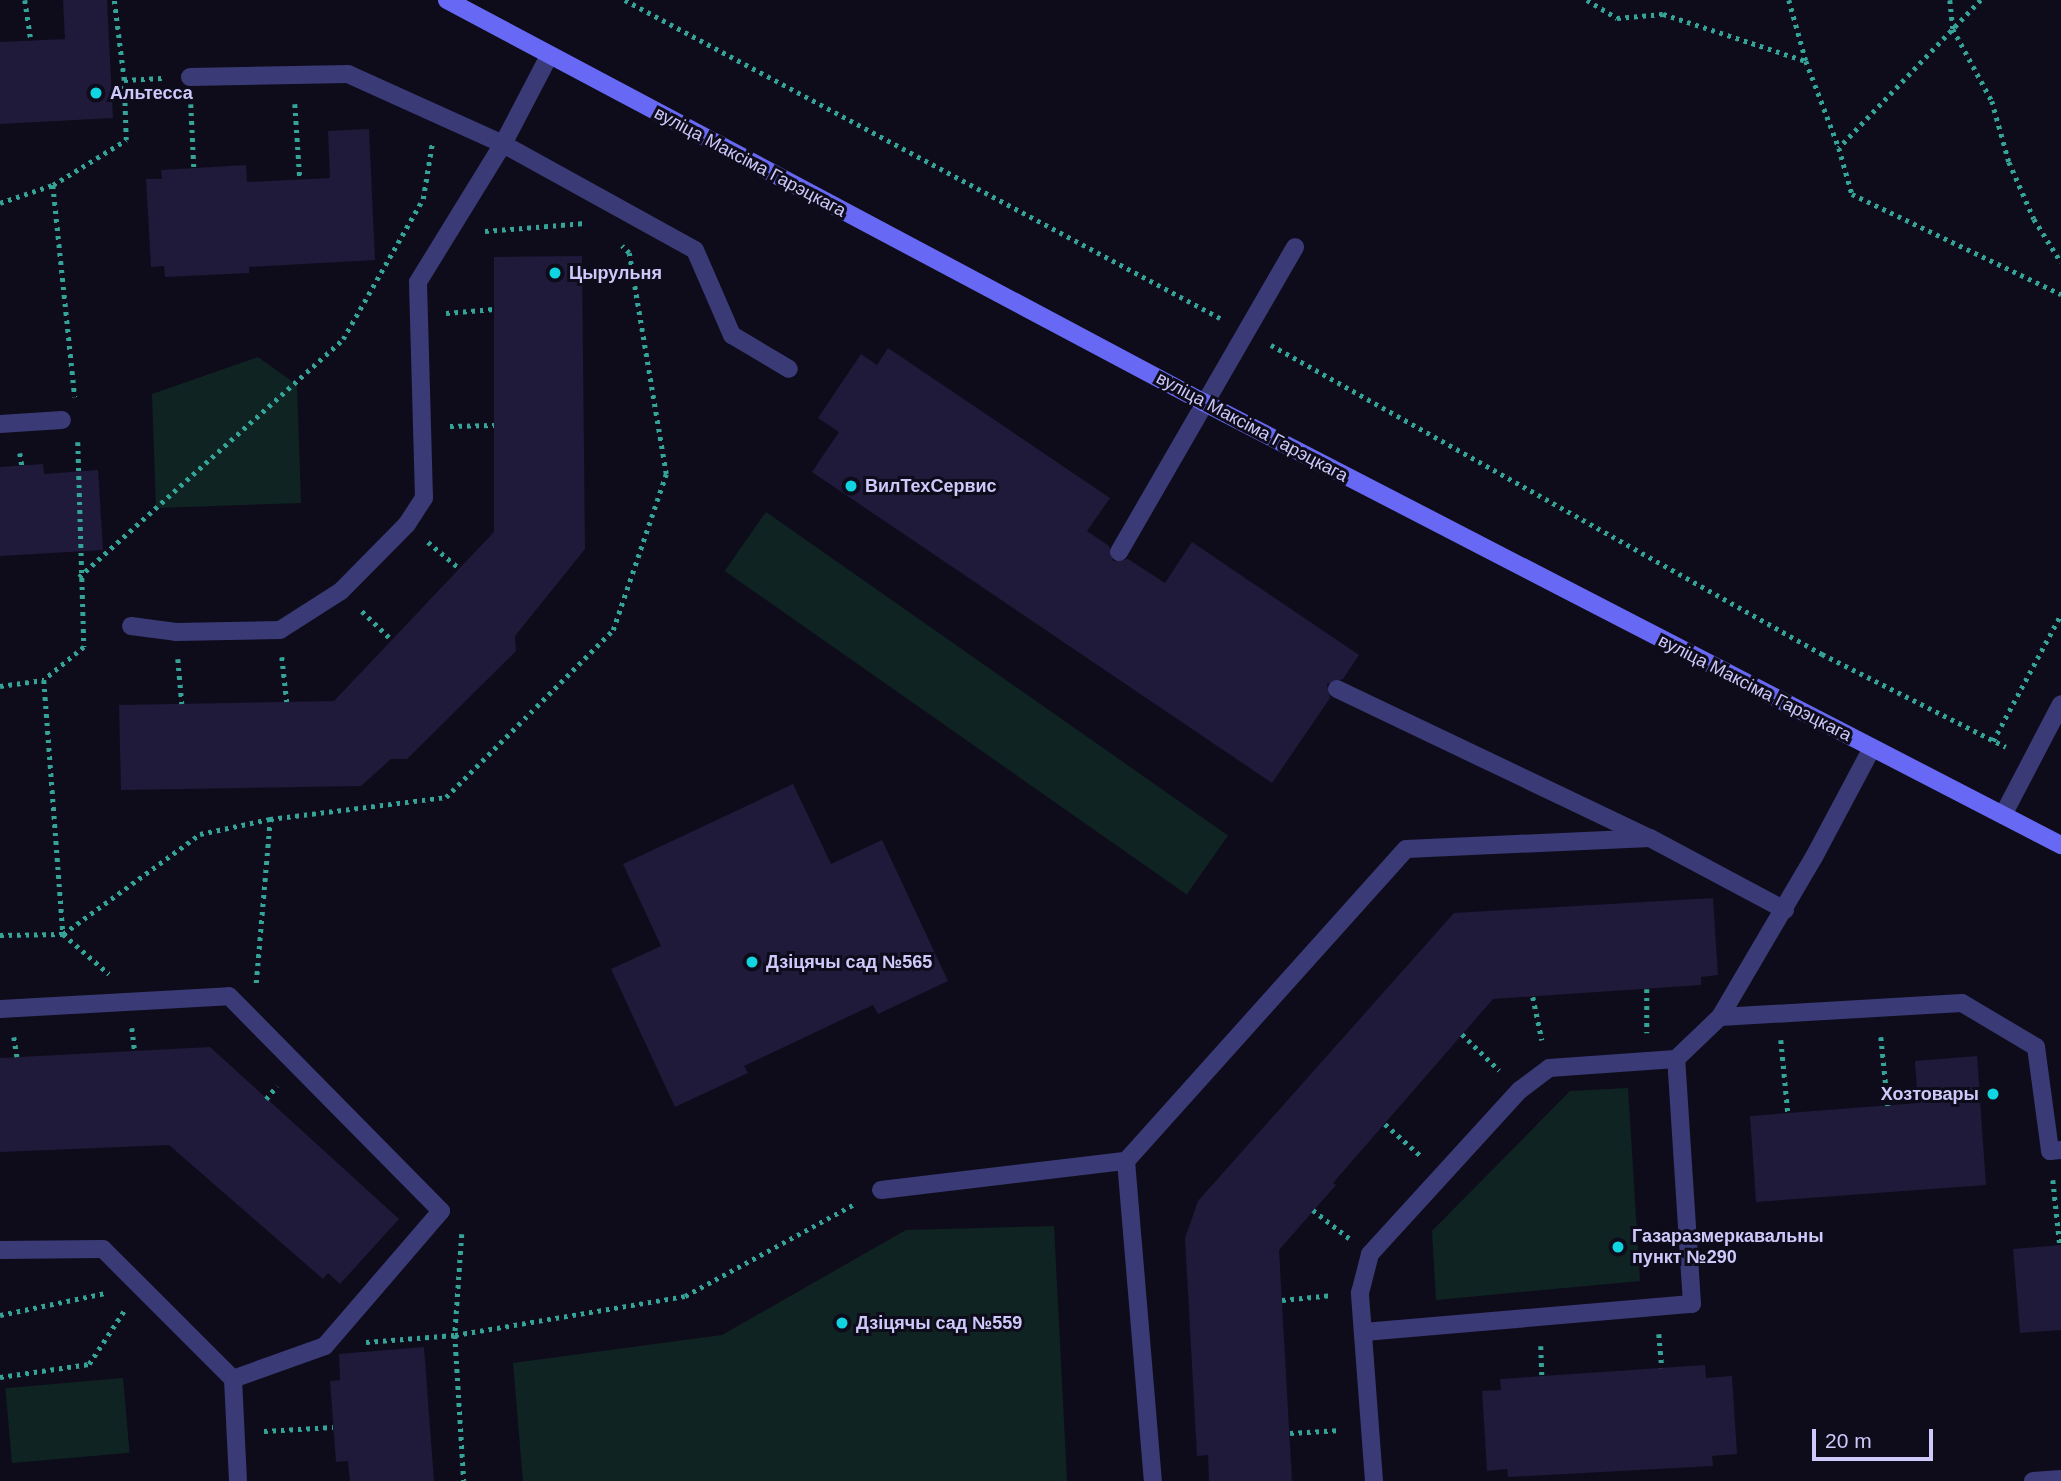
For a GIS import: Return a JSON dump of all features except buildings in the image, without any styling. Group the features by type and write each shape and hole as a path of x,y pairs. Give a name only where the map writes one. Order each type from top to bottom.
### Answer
{"main road":[{"name":"вуліца Максіма Гарэцкага","path":"447,0 1203,402 2061,845"}],"lane":[{"path":"131,626 176,632 280,630 341,591 407,524 424,498 418,282 503,144 549,55"},
{"path":"190,77 348,74 438,112 503,144 695,250 732,335 789,369"},
{"path":"1119,552 1168,473 1203,402 1295,247"},
{"path":"0,424 70,419"},
{"path":"1337,689 1650,838 1785,909"},
{"path":"2003,815 2061,704"},
{"path":"1374,1481 1360,1293 1370,1254 1520,1090 1549,1068 1676,1059 1720,1017 1785,909 1872,748"},
{"path":"881,1190 1126,1161 1406,849 1650,838"},
{"path":"0,1009 229,996 441,1211 325,1346 233,1379"},
{"path":"1720,1017 1962,1003 2036,1047 2055,1151"},
{"path":"1364,1332 1692,1304 1676,1059"},
{"path":"1126,1161 1153,1481"},
{"path":"0,1250 103,1249 233,1379 238,1481"},
{"path":"2033,1481 2061,1479"}],"path":[{"path":"25,0 31,40"},
{"path":"0,203 53,185 126,140 124,80 114,0"},
{"path":"1587,0 1617,18 1663,13 1806,61"},
{"path":"1789,0 1806,61 1839,148 1852,194 2061,294"},
{"path":"1950,0 1953,29 1992,101 2009,162 2034,219 2061,262"},
{"path":"1839,148 1981,0"},
{"path":"293,73 300,180"},
{"path":"124,80 190,77 194,168"},
{"path":"79,577 342,339 423,199 438,112"},
{"path":"0,686 44,680 84,647 53,185"},
{"path":"450,234 597,222"},
{"path":"0,935 63,934 200,834 270,820 446,797 613,630 666,474 629,253 613,237"},
{"path":"417,316 494,309"},
{"path":"422,427 494,425"},
{"path":"407,524 459,568"},
{"path":"341,591 392,640"},
{"path":"1993,741 2061,614"},
{"path":"280,630 287,702"},
{"path":"176,632 182,704"},
{"path":"1822,654 1993,741 2033,758"},
{"path":"44,680 63,934 140,1001"},
{"path":"1647,989 1648,1062"},
{"path":"1533,997 1549,1068"},
{"path":"1878,1007 1888,1106"},
{"path":"1778,1014 1788,1113"},
{"path":"1462,1034 1520,1090"},
{"path":"1385,1124 1442,1175"},
{"path":"2055,1151 2060,1245"},
{"path":"325,1346 455,1335 685,1296 881,1190"},
{"path":"1313,1210 1370,1254"},
{"path":"0,1315 140,1286"},
{"path":"0,1377 89,1364 140,1286"},
{"path":"1282,1300 1360,1293"},
{"path":"455,1335 464,1481"},
{"path":"236,1432 334,1427"},
{"path":"1290,1433 1370,1429"}],"green space":[{"path":"258,357 297,385 301,503 156,508 152,394"},
{"path":"766,512 1228,835 1187,894 725,571"},
{"path":"1628,1088 1640,1281 1436,1300 1432,1231 1570,1091"},
{"name":"Дзіцячы сад №559","path":"1054,1226 1067,1481 523,1481 513,1363 722,1335 906,1230"},
{"path":"123,1378 130,1453 12,1463 5,1388"}],"place":[{"name":"Альтесса","path":"96,93"},
{"name":"Цырульня","path":"555,273"},
{"name":"ВилТехСервис","path":"851,486"},
{"name":"Дзіцячы сад №565","path":"752,962"},
{"name":"Хозтовары","path":"1993,1094"},
{"name":"Газаразмеркавальны пункт №290","path":"1618,1247"},
{"name":"Дзіцячы сад №559","path":"842,1323"}]}
